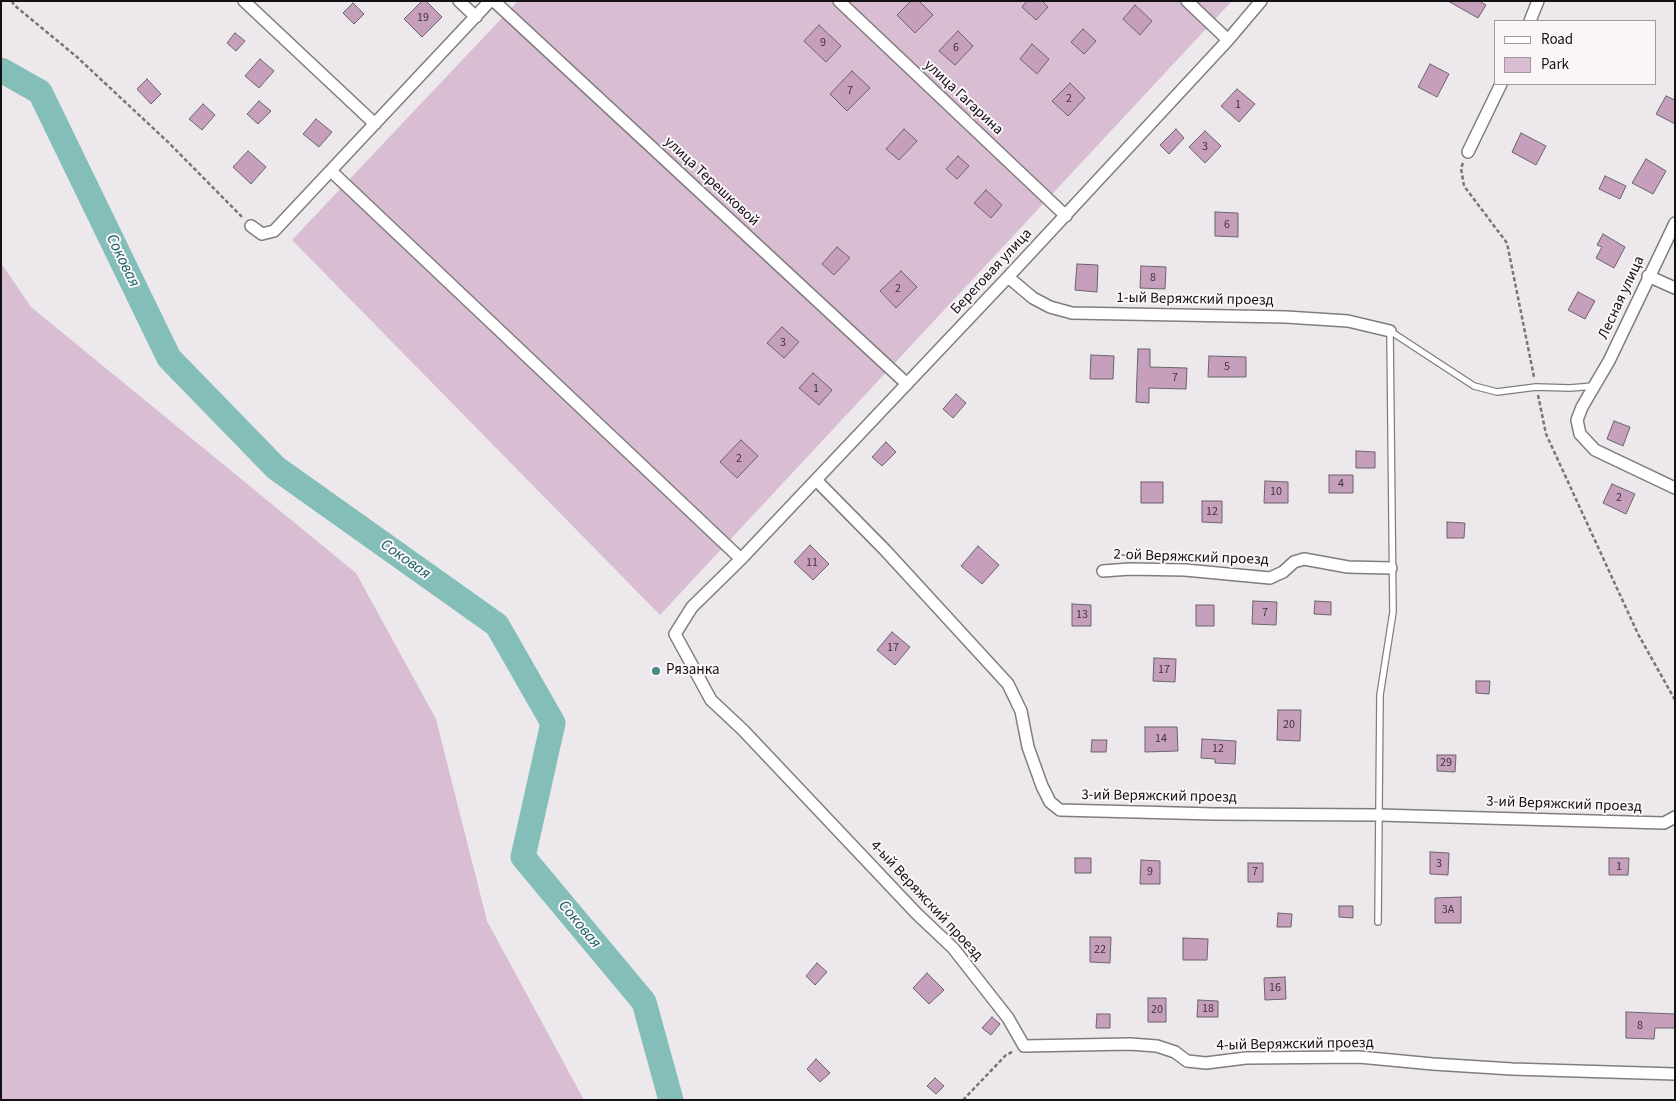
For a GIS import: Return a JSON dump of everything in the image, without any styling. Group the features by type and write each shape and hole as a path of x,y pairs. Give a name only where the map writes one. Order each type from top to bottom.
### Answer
{"street":[{"path":"244,1 375,124"},
{"path":"459,1 476,17"},
{"path":"251,226 262,234 274,231 492,1"},
{"name":"улица Терешковой","path":"492,1 907,384"},
{"name":"улица Гагарина","path":"839,1 1066,216"},
{"path":"1187,1 1228,40"},
{"name":"Береговая улица","path":"741,559 1066,216 1228,40 1261,1"},
{"path":"1530,20 1538,1"},
{"path":"1468,152 1501,85"},
{"path":"331,171 741,559"},
{"name":"Лесная улица","path":"1675,223 1609,361 1582,407 1577,420 1580,434 1595,450 1675,488"},
{"path":"1648,276 1675,288"},
{"name":"1-ый Веряжский проезд","path":"1008,277 1033,298 1050,308 1072,313 1286,317 1348,321 1390,331"},
{"name":"3-ий Веряжский проезд","path":"816,480 892,557 1008,684 1021,711 1028,747 1042,786 1050,802 1060,810 1214,814 1379,815 1664,823 1675,817"},
{"name":"4-ый Веряжский проезд","path":"741,559 692,607 675,634 710,700 743,730 917,914 953,948 1008,1018 1024,1046 1130,1044 1157,1046 1175,1052 1187,1061 1206,1063 1246,1058 1359,1057 1512,1069 1675,1074"},
{"name":"2-ой Веряжский проезд","path":"1104,571 1130,569 1185,570 1270,578 1283,572 1294,562 1304,559 1348,567 1391,568"}],"lane":[{"path":"1390,331 1474,386 1497,392 1536,387 1570,388 1594,386"},
{"path":"1378,922 1380,695 1393,612 1391,568 1390,331"}],"path":[{"path":"12,1 14,5 77,58 162,137 251,226"},
{"path":"1468,152 1461,168 1464,186 1507,244 1546,434 1638,634 1675,700"},
{"path":"963,1100 1006,1055 1024,1046"}],"green space":[{"path":"518,1 1232,1 660,615 292,240"},
{"path":"1,263 31,307 356,573 436,719 487,921 584,1100 1,1100"}],"building":[{"path":"422,1 426,1 442,17 422,37 404,19"},
{"path":"911,1 919,1 933,15 915,33 897,15"},
{"path":"1027,1 1042,1 1048,7 1036,20 1022,7"},
{"path":"1448,1 1479,1 1486,5 1478,18"},
{"path":"353,3 364,14 354,24 343,13"},
{"path":"1135,5 1152,21 1140,35 1123,19"},
{"path":"819,25 841,46 826,62 804,41"},
{"path":"1083,29 1096,41 1084,54 1071,42"},
{"path":"958,31 973,46 955,65 939,51"},
{"path":"235,33 245,41 236,51 227,43"},
{"path":"1032,44 1049,59 1037,74 1020,59"},
{"path":"260,59 274,71 259,88 245,76"},
{"path":"1430,64 1449,74 1437,97 1418,87"},
{"path":"852,71 870,88 847,111 830,94"},
{"path":"147,79 161,94 151,104 137,89"},
{"path":"1070,83 1085,98 1068,116 1052,101"},
{"path":"1237,89 1255,104 1239,122 1221,106"},
{"path":"1666,96 1675,100 1675,124 1656,114"},
{"path":"259,101 271,111 258,124 247,114"},
{"path":"203,104 215,115 202,130 189,119"},
{"path":"316,119 332,132 319,147 303,134"},
{"path":"904,129 917,141 899,160 886,149"},
{"path":"1176,129 1184,138 1169,154 1160,145"},
{"path":"1205,131 1221,146 1205,163 1189,147"},
{"path":"1521,133 1546,146 1536,165 1512,152"},
{"path":"248,151 266,167 251,184 233,167"},
{"path":"958,156 969,166 957,179 946,169"},
{"path":"1646,159 1666,171 1653,194 1632,183"},
{"path":"1605,176 1626,186 1620,199 1599,189"},
{"path":"986,190 1002,205 991,218 974,203"},
{"path":"1215,212 1238,213 1238,237 1215,236"},
{"path":"1603,234 1625,247 1614,268 1596,258 1602,247 1597,245"},
{"path":"837,247 850,258 834,275 822,264"},
{"path":"1077,264 1098,265 1097,292 1075,290"},
{"path":"1141,266 1166,267 1165,289 1140,288"},
{"path":"901,271 917,287 896,308 880,291"},
{"path":"1578,292 1595,301 1585,319 1568,310"},
{"path":"782,327 799,342 784,358 767,343"},
{"path":"1138,349 1150,349 1150,367 1187,368 1186,389 1149,388 1149,403 1136,402"},
{"path":"1091,355 1114,356 1113,379 1090,379"},
{"path":"1209,356 1246,357 1246,377 1208,377"},
{"path":"813,373 832,390 819,405 799,388"},
{"path":"956,394 966,403 953,418 943,409"},
{"path":"1614,421 1630,427 1623,446 1607,439"},
{"path":"741,440 758,456 737,478 720,462"},
{"path":"886,442 896,452 882,466 872,457"},
{"path":"1356,451 1375,452 1375,468 1356,468"},
{"path":"1329,475 1353,475 1353,493 1329,493"},
{"path":"1265,481 1288,482 1288,503 1264,503"},
{"path":"1141,482 1163,482 1163,503 1141,503"},
{"path":"1612,484 1635,494 1626,514 1603,503"},
{"path":"1202,501 1222,501 1222,523 1202,522"},
{"path":"1447,522 1465,523 1464,538 1447,538"},
{"path":"810,545 829,564 813,580 794,562"},
{"path":"978,546 999,565 982,584 961,566"},
{"path":"1253,601 1277,602 1276,625 1252,624"},
{"path":"1315,601 1331,602 1331,615 1314,614"},
{"path":"1072,604 1091,605 1091,626 1072,626"},
{"path":"1196,605 1214,605 1214,626 1196,626"},
{"path":"892,632 910,647 895,665 877,650"},
{"path":"1154,658 1176,659 1175,682 1153,681"},
{"path":"1476,681 1490,681 1489,694 1476,693"},
{"path":"1278,710 1301,710 1300,741 1277,740"},
{"path":"1145,727 1177,727 1178,751 1145,752"},
{"path":"1202,739 1236,741 1235,764 1215,763 1215,759 1201,758"},
{"path":"1092,740 1107,740 1106,752 1091,752"},
{"path":"1437,755 1456,755 1455,772 1437,771"},
{"path":"1430,852 1449,853 1448,875 1430,874"},
{"path":"1075,858 1091,858 1091,873 1075,873"},
{"path":"1609,858 1629,858 1628,875 1609,875"},
{"path":"1141,860 1160,861 1160,884 1140,884"},
{"path":"1248,863 1263,863 1263,882 1248,882"},
{"path":"1461,897 1461,923 1435,923 1435,898"},
{"path":"1339,906 1353,906 1353,918 1339,917"},
{"path":"1278,913 1292,914 1291,927 1277,927"},
{"path":"1090,937 1111,937 1110,963 1090,962"},
{"path":"1183,938 1208,939 1207,960 1183,960"},
{"path":"817,963 827,972 815,985 806,976"},
{"path":"927,973 944,990 929,1004 913,988"},
{"path":"1285,977 1286,999 1265,1000 1264,978"},
{"path":"1148,998 1166,998 1166,1022 1148,1022"},
{"path":"1198,1000 1218,1001 1218,1017 1197,1017"},
{"path":"1626,1012 1675,1014 1675,1028 1655,1028 1654,1039 1626,1038"},
{"path":"1097,1014 1110,1014 1110,1028 1096,1028"},
{"path":"992,1017 1000,1024 991,1035 982,1028"},
{"path":"816,1059 830,1073 820,1082 807,1069"},
{"path":"935,1078 944,1086 936,1094 927,1086"}],"waterway":[{"name":"Соковая","path":"1,70 40,92 169,358 276,468 497,625 553,723 523,857 644,1002 671,1100"}],"place":[{"name":"Рязанка","path":"656,671"}]}
